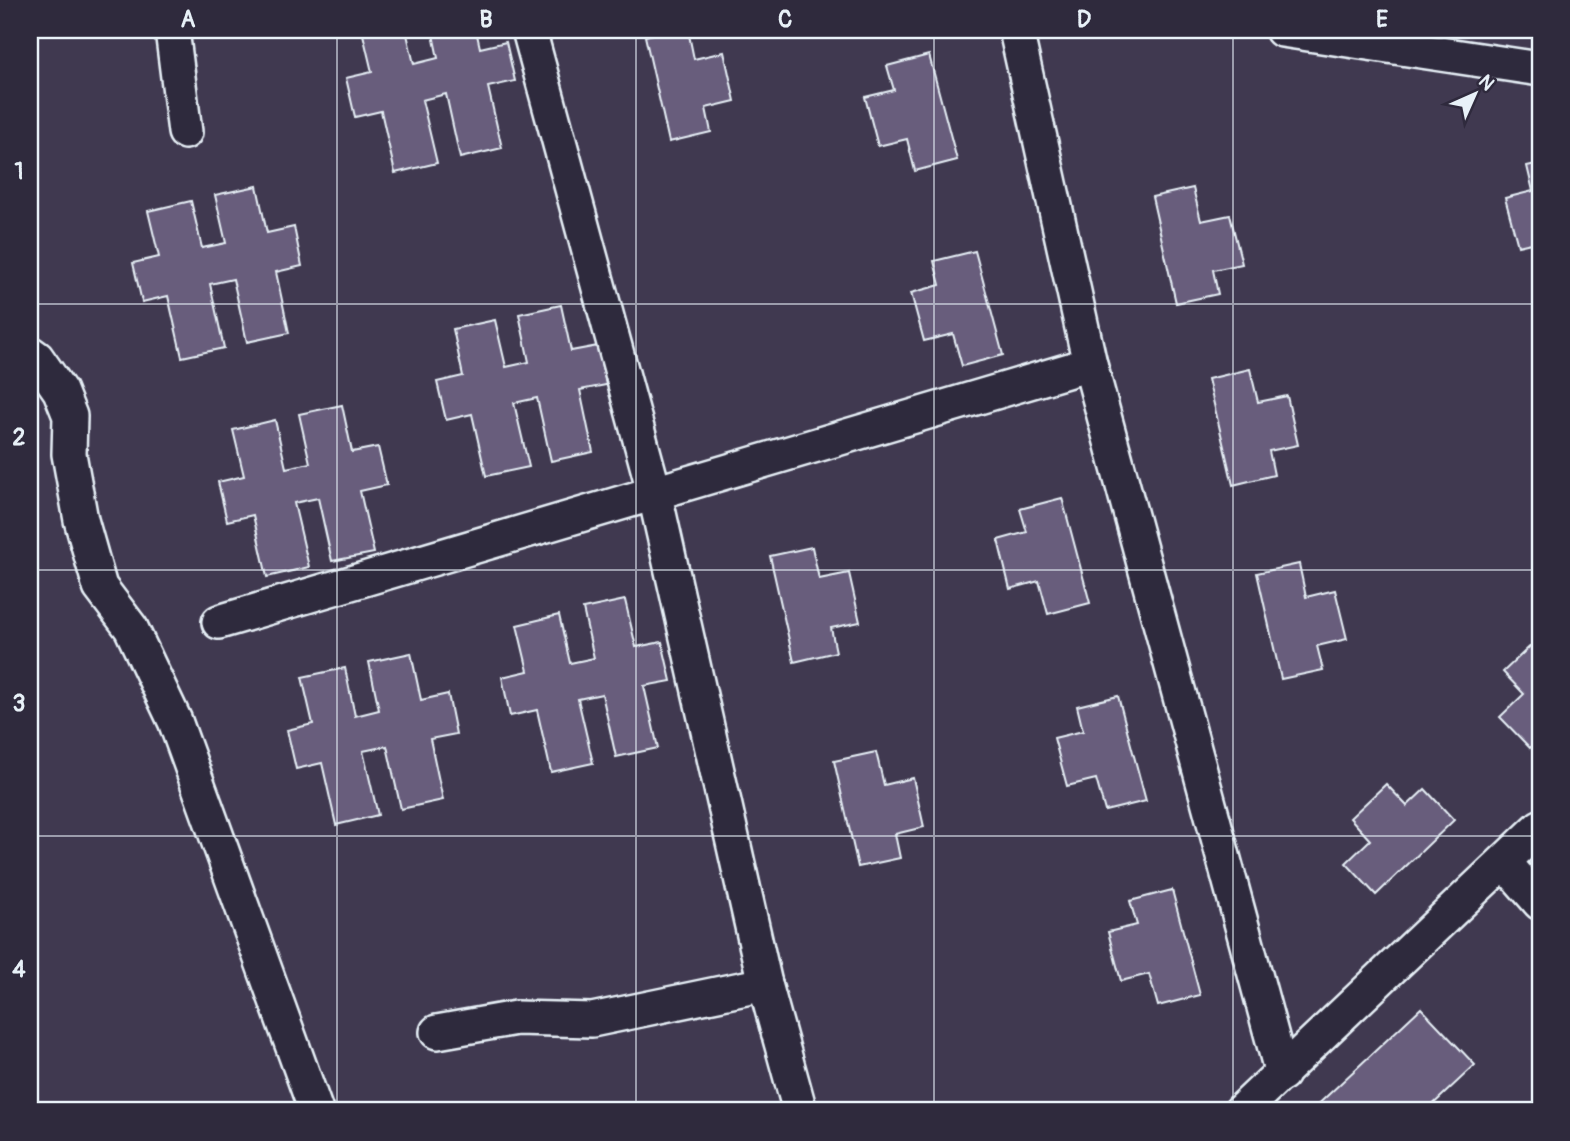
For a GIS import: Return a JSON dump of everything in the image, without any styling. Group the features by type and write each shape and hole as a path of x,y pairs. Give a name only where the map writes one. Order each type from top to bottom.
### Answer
{"street":[{"path":"172,30 185,132"},
{"path":"529,30 653,491 765,984 800,1111"},
{"path":"1016,30 1090,364 1282,1074"},
{"path":"1282,30 1540,69"},
{"path":"30,353 37,358 60,391 70,416 69,454 76,494 100,587 131,628 175,721 316,1111"},
{"path":"219,622 653,491 1090,364"},
{"path":"1241,1111 1540,827"},
{"path":"1505,863 1540,903"},
{"path":"437,1032 516,1018 592,1020 765,984"}],"building":[{"path":"362,30 406,30 414,64 438,58 432,30 476,30 480,48 506,42 515,81 488,87 502,148 460,158 446,94 422,100 437,163 395,173 381,111 355,117 346,78 372,72"},
{"path":"671,30 688,30 694,59 724,52 735,101 706,108 711,132 669,142 645,36"},
{"path":"929,55 957,160 915,171 907,139 878,146 865,97 894,90 887,66"},
{"path":"1540,163 1540,241 1518,246 1505,198 1533,191 1527,166"},
{"path":"257,186 267,233 294,227 302,266 276,272 289,333 247,342 233,279 210,284 224,348 182,357 168,296 142,302 133,263 159,257 148,211 191,201 202,248 226,243 215,195"},
{"path":"1193,188 1201,221 1230,215 1242,264 1213,270 1218,294 1176,303 1152,197"},
{"path":"975,251 1003,355 962,366 953,334 924,341 911,293 940,285 934,261"},
{"path":"561,305 571,351 598,346 606,385 580,390 593,452 551,461 537,398 514,403 529,467 486,476 472,414 446,420 437,382 463,376 453,329 495,320 506,367 529,362 519,314"},
{"path":"1250,369 1258,402 1287,396 1298,445 1269,451 1274,475 1233,485 1208,379"},
{"path":"342,405 352,452 378,447 387,485 360,491 374,553 332,561 318,498 294,503 309,567 267,577 253,515 227,521 218,482 244,476 233,430 275,420 286,468 310,463 299,414"},
{"path":"1062,498 1090,603 1048,614 1039,581 1010,589 998,540 1027,532 1020,509"},
{"path":"812,547 819,579 849,573 860,622 831,628 836,652 794,662 770,556"},
{"path":"1299,564 1306,597 1335,590 1347,639 1317,646 1323,670 1281,679 1257,573"},
{"path":"625,600 636,647 662,642 671,681 644,686 658,748 616,757 602,694 578,699 593,763 551,772 537,710 510,716 502,677 528,671 517,625 559,615 570,663 594,658 583,609"},
{"path":"1540,637 1540,738 1530,748 1500,717 1524,694 1503,672"},
{"path":"411,653 421,700 448,694 456,734 430,739 443,800 401,809 387,746 363,751 378,815 336,825 322,763 296,769 287,730 313,724 302,677 345,668 355,716 379,710 369,662"},
{"path":"1118,696 1146,801 1105,811 1096,779 1067,786 1054,738 1083,731 1077,706"},
{"path":"876,752 884,785 913,778 924,827 895,834 900,858 858,867 834,761"},
{"path":"1386,784 1407,806 1425,789 1454,820 1376,895 1346,863 1370,840 1350,818"},
{"path":"1172,890 1200,995 1158,1006 1149,974 1121,981 1108,932 1137,925 1130,901"},
{"path":"1421,1008 1475,1065 1426,1111 1311,1111"}]}
